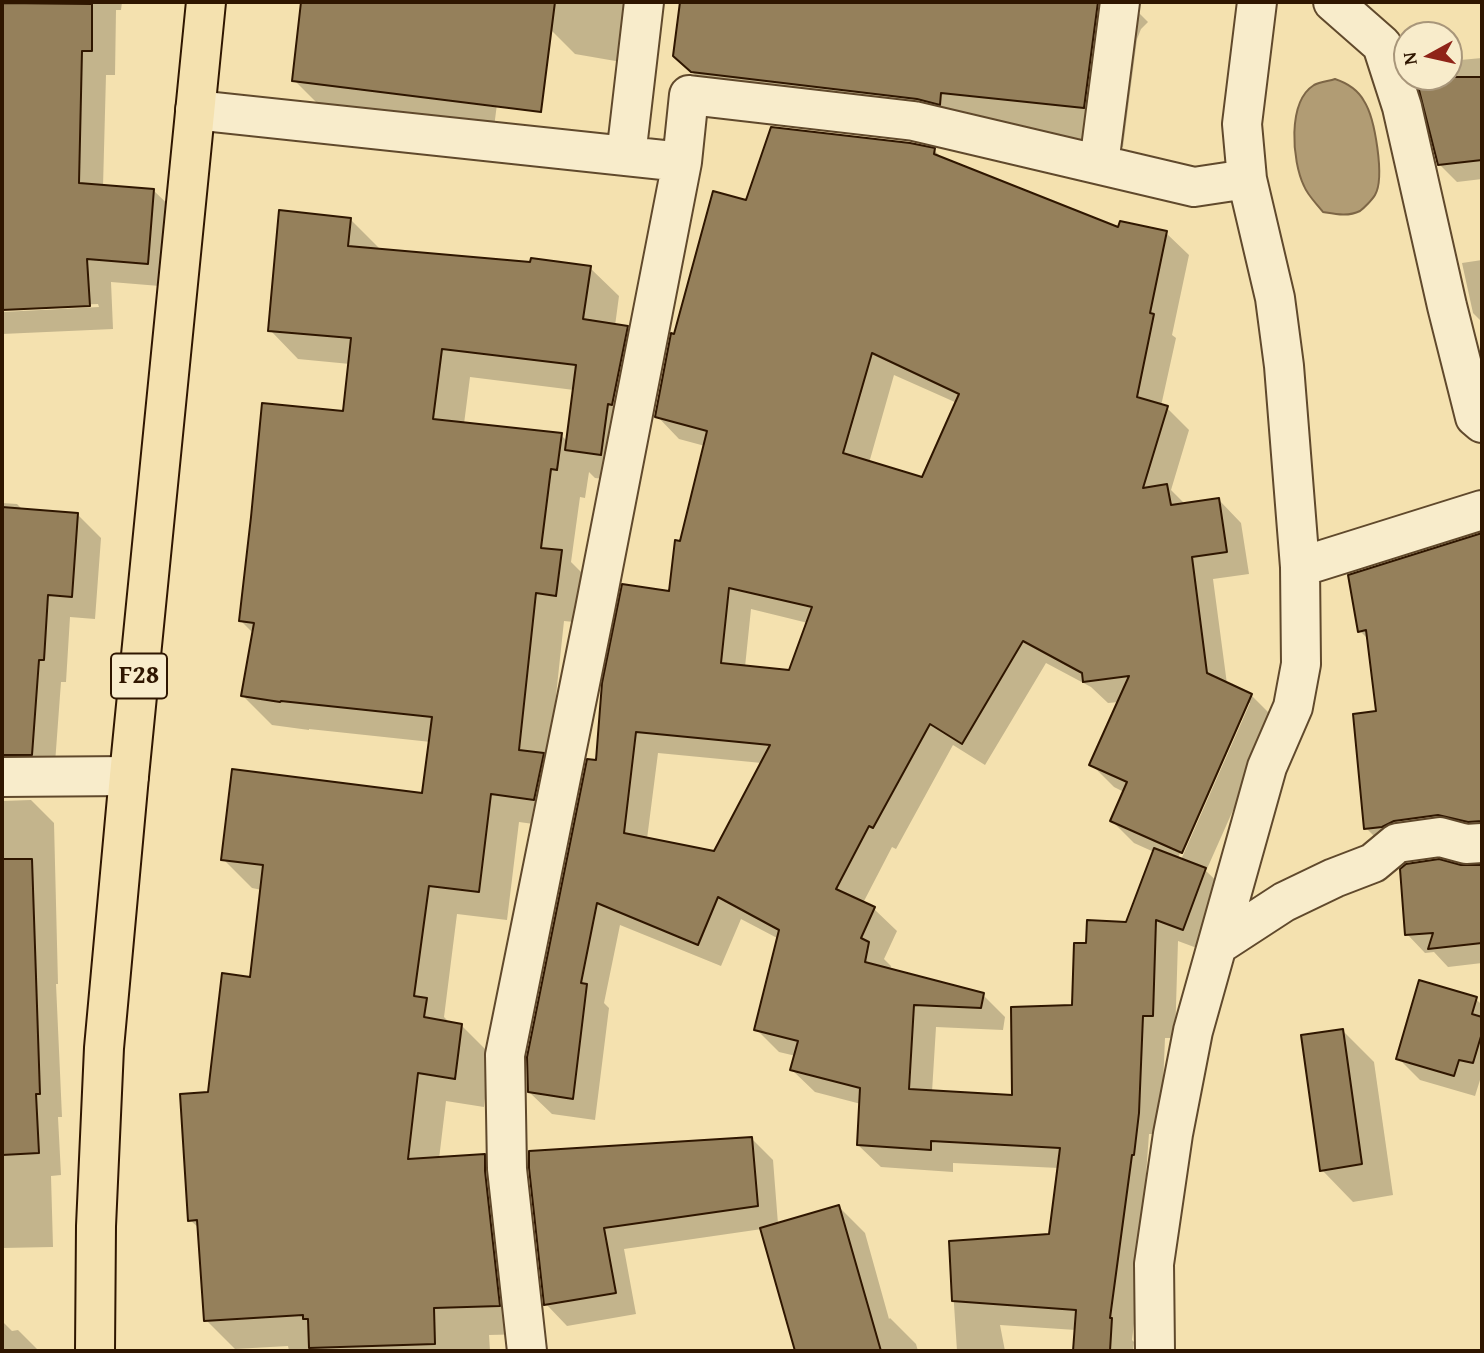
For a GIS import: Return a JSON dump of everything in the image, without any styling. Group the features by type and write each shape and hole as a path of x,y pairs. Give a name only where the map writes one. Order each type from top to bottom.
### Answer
{"main road":[{"name":"F28","path":"95,1351 96,1226 104,1048 206,2"}],"street":[{"path":"626,156 644,2"},
{"path":"1099,164 1120,2"},
{"path":"1155,1351 1154,1264 1173,1134 1193,1031 1267,767 1293,707 1301,664 1300,567 1284,366 1275,298 1247,179 1242,124 1258,2"},
{"path":"1333,2 1382,45 1402,107 1475,417 1482,423"},
{"path":"527,1351 507,1169 505,1055 682,162 690,95 914,121 1194,187 1247,179"},
{"path":"195,110 682,162"},
{"path":"1300,567 1482,510"},
{"path":"2,777 129,776"},
{"path":"1218,945 1284,902 1373,863 1397,843 1440,837 1466,844 1482,843"}],"shaded area":[{"path":"1335,79 1352,87 1364,101 1372,120 1377,148 1378,187 1368,204 1355,213 1323,212 1306,190 1297,162 1294,132 1299,104 1305,93 1314,85"}],"building":[{"path":"301,2 555,2 541,112 292,81"},
{"path":"680,2 1098,2 1084,108 941,93 940,105 917,99 691,72 673,56"},
{"path":"2,3 92,4 92,51 82,51 79,183 154,189 148,264 87,259 90,306 2,310"},
{"path":"1463,77 1482,77 1482,160 1438,165 1419,91 1463,91"},
{"path":"771,127 935,148 934,154 1118,227 1120,221 1167,231 1150,313 1154,314 1137,397 1168,406 1143,488 1167,484 1171,505 1219,498 1227,552 1192,557 1207,673 1252,694 1182,853 1110,821 1127,782 1089,765 1129,676 1083,682 1082,673 1023,641 962,744 930,724 873,828 869,826 836,889 875,907 861,938 869,942 865,962 984,993 981,1008 914,1005 909,1089 1012,1095 1011,1007 1072,1005 1074,943 1086,943 1087,920 1126,922 1154,848 1206,868 1183,930 1156,920 1153,1016 1143,1016 1139,1113 1110,1318 1110,1351 1073,1351 1076,1310 952,1301 949,1241 1049,1234 1060,1148 931,1141 931,1150 857,1145 860,1088 790,1070 798,1041 754,1030 779,930 718,897 698,945 597,903 581,983 587,984 573,1099 528,1092 527,1057 587,759 596,760 602,683 622,584 669,591 675,540 680,541 707,431 655,417 671,333 674,334 713,191 746,200","holes":["872,353 959,394 922,477 843,453","729,588 812,607 789,670 721,663","636,732 770,745 714,851 624,833"]},
{"path":"279,210 351,218 348,246 530,262 531,258 591,266 583,319 628,326 612,405 608,404 601,455 565,450 576,365 442,349 433,419 562,433 557,470 551,469 541,548 562,550 556,596 536,593 519,750 544,753 534,800 491,794 479,892 429,886 414,996 427,998 424,1017 462,1024 455,1079 418,1073 408,1159 485,1154 500,1306 434,1308 435,1344 309,1348 308,1319 303,1319 303,1315 204,1321 197,1220 188,1221 180,1094 208,1092 222,973 250,977 263,865 221,860 232,769 422,793 432,717 241,696 254,623 239,621 262,403 343,411 351,338 268,331"},
{"path":"2,507 78,513 72,597 48,595 44,660 39,660 32,755 2,755"},
{"path":"1482,533 1482,821 1468,822 1438,815 1394,821 1382,827 1364,829 1353,714 1376,711 1366,630 1358,632 1348,575"},
{"path":"2,859 32,859 40,1094 36,1094 39,1153 2,1155"},
{"path":"1439,859 1461,865 1482,865 1482,943 1428,949 1433,933 1405,935 1400,869 1406,864"},
{"path":"1419,980 1477,997 1472,1014 1482,1017 1482,1033 1473,1063 1459,1060 1454,1076 1396,1059"},
{"path":"1343,1029 1362,1164 1320,1171 1301,1035"},
{"path":"752,1137 758,1206 604,1228 616,1293 544,1305 529,1151"},
{"path":"839,1205 881,1351 795,1351 760,1228"}]}
